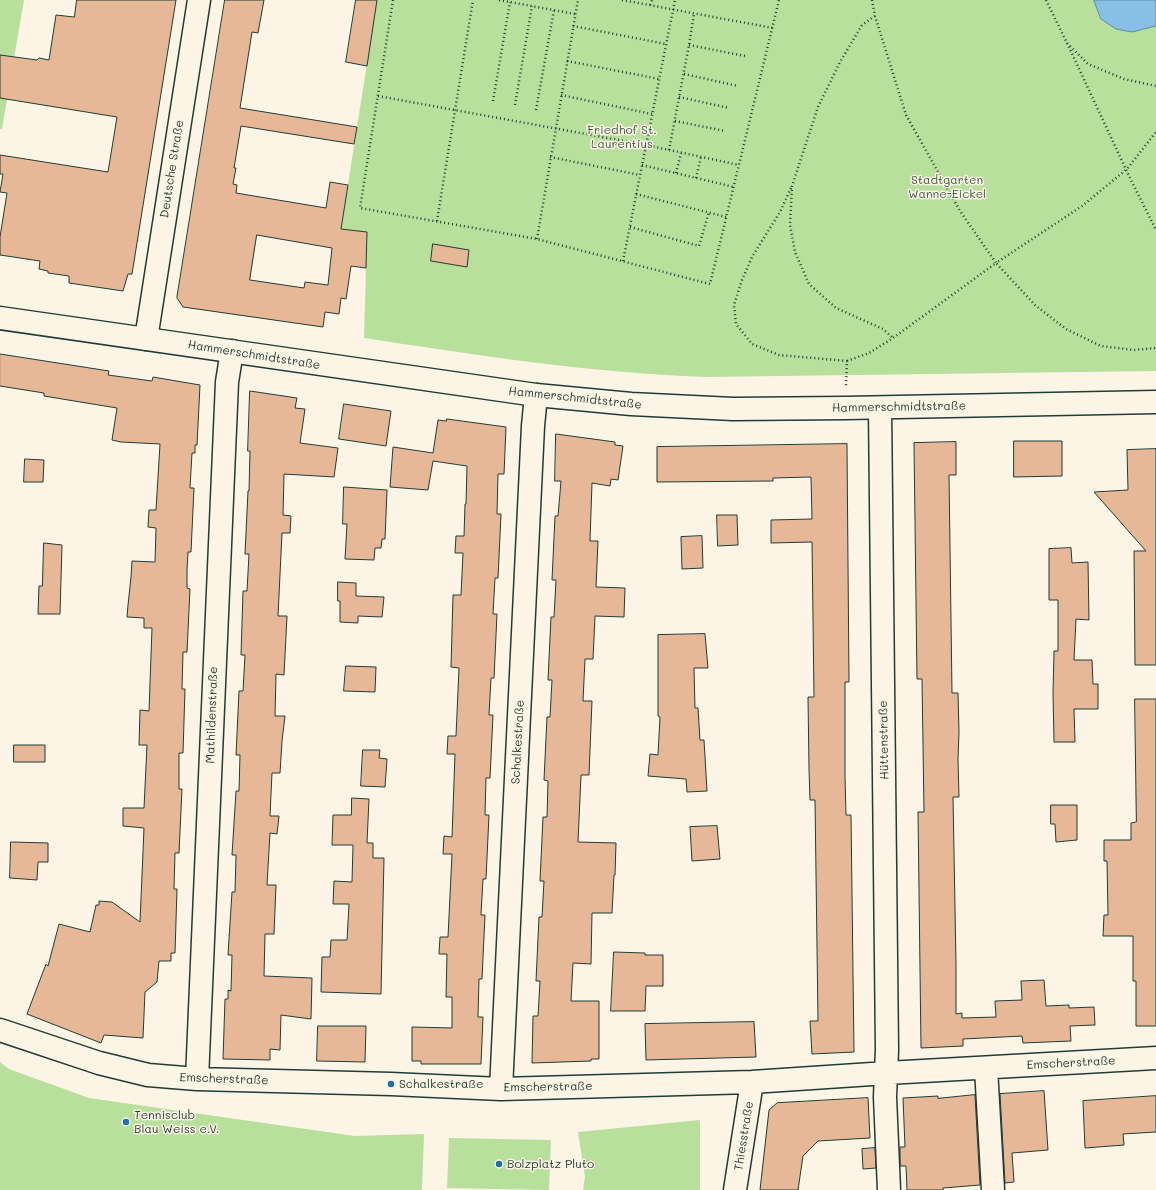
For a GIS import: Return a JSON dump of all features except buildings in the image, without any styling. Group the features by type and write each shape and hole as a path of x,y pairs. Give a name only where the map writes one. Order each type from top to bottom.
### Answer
{"street":[{"name":"Deutsche Straße","path":"146,339 199,0"},
{"name":"Hammerschmidtstraße","path":"0,318 536,395 631,404 733,409 880,408 1156,402"},
{"name":"Mathildenstraße","path":"197,1080 227,382 232,352"},
{"name":"Schalkestraße","path":"501,1089 533,426 536,395"},
{"name":"Hüttenstraße","path":"880,408 887,1073"},
{"name":"Emscherstraße","path":"0,1030 99,1063 148,1075 197,1080 391,1084 501,1089 752,1082 1156,1058"},
{"path":"986,1068 993,1190"},
{"path":"887,1073 885,1096 889,1190"},
{"name":"Thiesstraße","path":"735,1190 752,1082"}],"path":[{"path":"393,0 360,208 536,239 710,284 779,0"},
{"path":"437,221 473,0"},
{"path":"498,0 575,14"},
{"path":"536,239 578,0"},
{"path":"622,0 773,28"},
{"path":"650,5 652,0"},
{"path":"623,261 675,0"},
{"path":"872,0 875,16 906,115 960,211 996,263 1035,305 1066,329 1101,346 1134,350 1156,348"},
{"path":"1046,0 1156,230"},
{"path":"493,101 510,2"},
{"path":"515,105 532,6"},
{"path":"536,110 554,10"},
{"path":"669,150 694,14"},
{"path":"875,16 862,25 840,62 818,107 792,186 780,212 752,257 742,280 734,305 736,324 752,344 779,355 846,361 869,353 893,338 996,263 1082,206 1127,169 1156,132"},
{"path":"573,26 666,44"},
{"path":"1067,43 1088,64 1124,79 1156,86"},
{"path":"689,45 745,56"},
{"path":"567,61 659,79"},
{"path":"684,74 738,86"},
{"path":"561,95 652,114"},
{"path":"378,96 646,145 739,165"},
{"path":"679,97 729,108"},
{"path":"675,121 725,131"},
{"path":"676,173 681,153"},
{"path":"696,178 701,157"},
{"path":"550,158 640,175"},
{"path":"642,165 734,186"},
{"path":"792,186 790,225 795,252 809,284 836,308 883,329 893,338"},
{"path":"636,194 726,217"},
{"path":"630,227 700,246 709,212"},
{"path":"846,361 846,387"}],"green space":[{"path":"0,0 24,0 2,129 0,129"},
{"name":"Stadtgarten Wanne-Eickel","path":"377,0 1156,0 1156,371 705,377 619,372 491,357 364,338 367,232 341,229"},
{"name":"Tennisclub Blau Weiss e.V.","path":"0,1062 9,1069 89,1098 355,1136 424,1134 422,1190 0,1190"},
{"path":"700,1120 700,1190 583,1190 585,1177 578,1132"},
{"name":"Bolzplatz Pluto","path":"449,1138 551,1140 549,1190 447,1188"}],"water":[{"path":"1094,0 1156,0 1156,26 1132,32 1116,29 1101,19"}],"place":[{"name":"Schalkestraße","path":"391,1084"},
{"name":"Tennisclub Blau Weiss e.V.","path":"126,1122"},
{"name":"Bolzplatz Pluto","path":"499,1164"}],"park label":[{"name":"Friedhof St. Laurentius","path":"622,137"}]}
